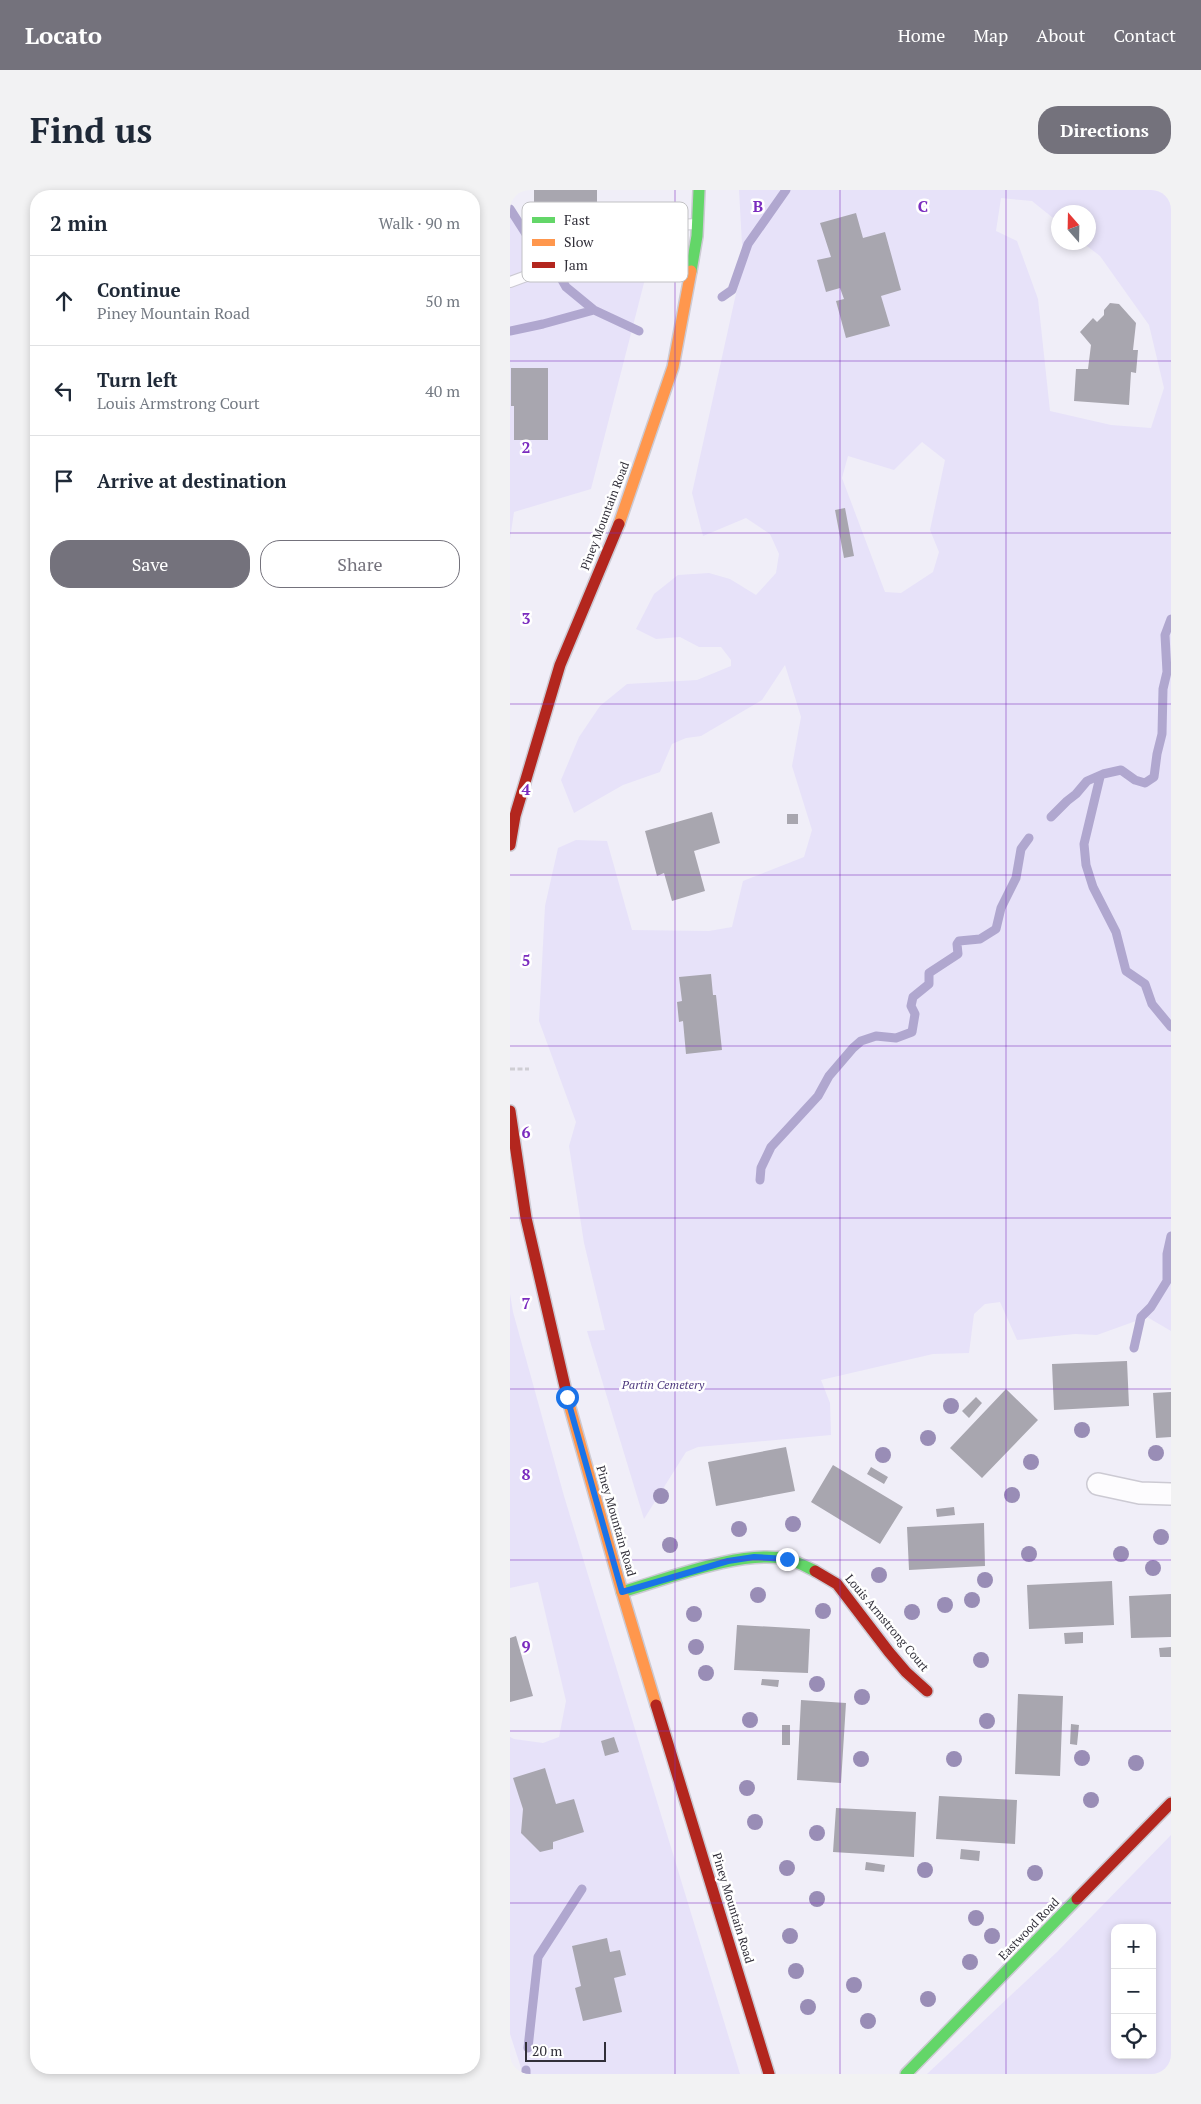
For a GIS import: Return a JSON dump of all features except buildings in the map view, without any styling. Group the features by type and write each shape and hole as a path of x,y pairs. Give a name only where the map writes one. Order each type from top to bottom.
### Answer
{"street":[{"name":"Piney Mountain Road","path":"510,845 515,816 560,665 621,520 673,367 697,236 699,190"},
{"name":"Piney Mountain Road","path":"510,1111 526,1218 567,1397 622,1592 769,2074"},
{"path":"1098,1484 1140,1493 1171,1494"},
{"name":"Louis Armstrong Court","path":"622,1592 728,1561 754,1557 787,1559 811,1569 837,1584 906,1672 927,1691"},
{"name":"Eastwood Road","path":"906,2074 1171,1804"}],"lane":[{"path":"688,224 698,224"},
{"path":"510,282 522,278"}],"path":[{"path":"510,1069 529,1069"}],"green space":[{"name":"Partin Cemetery","path":"739,190 1171,190 1171,1331 1147,1317 1097,1335 1075,1334 1017,1340 1000,1302 985,1304 974,1314 969,1353 933,1354 821,1380 830,1403 831,1435 698,1447 686,1452 644,1519 587,1331 605,1330 584,1243 569,1146 576,1122 539,1021 545,906 558,848 576,840 607,841 632,930 709,931 732,927 743,881 804,857 812,830 792,766 801,717 785,665 762,700 701,736 686,738 672,744 660,772 623,785 574,813 561,780 579,737 600,706 627,684 697,680 731,666 731,660 721,647 699,647 680,637 656,639 636,629 654,594 678,575 709,573 730,579 756,595 776,573 779,554 770,534 746,518 703,536 692,493 743,262","holes":["1001,198 1032,201 1051,216 1051,205 1096,205 1096,250 1092,250 1100,256 1149,325 1164,388 1151,428 1111,425 1050,411 1038,299 1017,241 996,231","922,442 945,460 930,530 939,552 933,572 901,593 885,592 842,478 848,456 894,470"]},
{"path":"510,208 522,220 522,282 644,282 591,489 514,512 510,539"},
{"path":"510,1294 513,1312 564,1496 740,2074 523,2074 510,2034 510,1737 543,1743 559,1737 566,1701 538,1582 510,1588"},
{"path":"1171,1835 1171,2074 927,2074 1057,1952"}],"waterway":[{"path":"722,297 732,290 748,244 786,190"},
{"path":"510,209 522,228"},
{"path":"563,282 566,287 594,310"},
{"path":"510,331 594,310 639,331"},
{"path":"1051,817 1087,781 1103,774 1121,770 1135,780 1145,783 1154,777 1162,734 1163,689 1167,672 1165,635 1171,619"},
{"path":"1100,777 1084,844 1086,865 1093,887 1116,932 1126,971 1145,984 1152,1004 1171,1027"},
{"path":"760,1180 761,1168 771,1147 818,1096 829,1076 853,1048 861,1041 876,1036 896,1038 912,1032 915,1014 911,1006 913,997 929,984 929,973 958,954 957,944 959,941 980,939 996,929 1001,908 1016,878 1021,849 1029,838"},
{"path":"1134,1348 1141,1317 1151,1307 1167,1281 1167,1254 1171,1236"},
{"path":"528,2048 538,1957 582,1889"}],"traffic: fast":[{"path":"691,271 697,236 699,190"},
{"path":"622,1592 704,1567 749,1558 769,1557 787,1559 815,1571"},
{"path":"906,2074 1077,1899"}],"traffic: slow":[{"path":"619,524 673,367 691,271"},
{"path":"569,1404 656,1705"}],"traffic: jam":[{"path":"510,845 515,816 560,665 619,524"},
{"path":"510,1111 526,1218 569,1404"},
{"path":"815,1571 837,1584 889,1652 906,1672 927,1691"},
{"path":"656,1705 769,2074"},
{"path":"1077,1899 1171,1803"}],"route":[{"path":"567,1397 622,1592 728,1561 754,1557 787,1559"}]}
